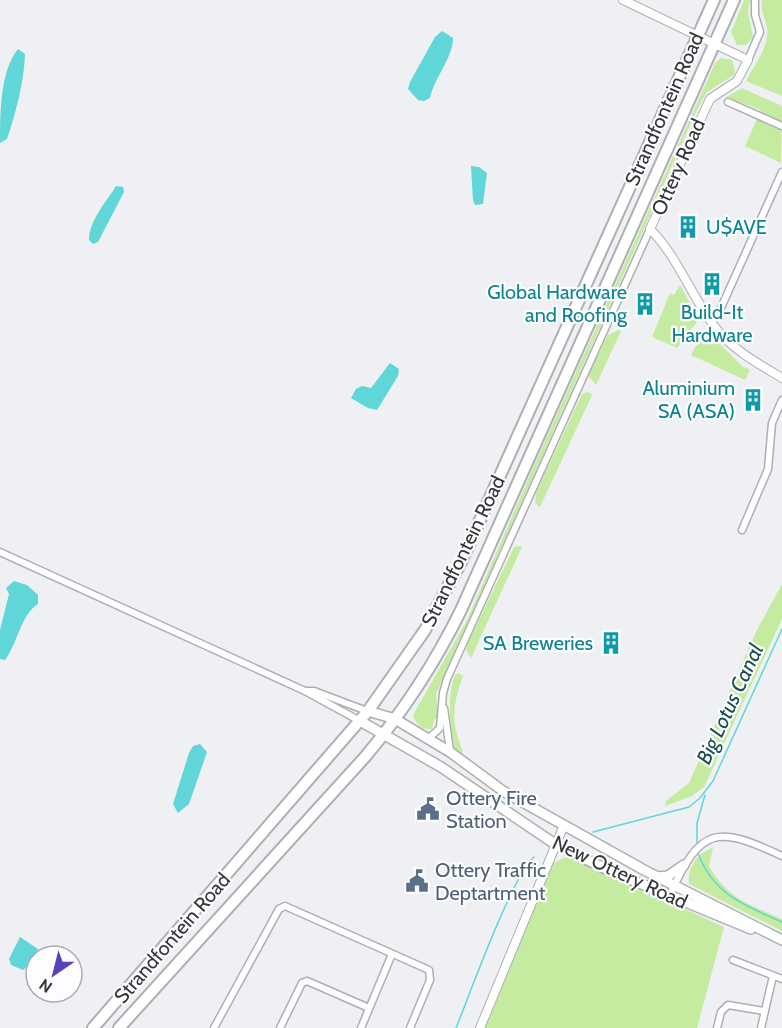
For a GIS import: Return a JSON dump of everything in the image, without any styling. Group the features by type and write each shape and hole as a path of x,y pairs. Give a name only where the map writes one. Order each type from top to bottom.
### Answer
{"main road":[{"name":"Strandfontein Road","path":"93,1028 360,721 419,640 462,560 714,0"},
{"name":"Strandfontein Road","path":"119,1028 384,734 432,665 461,610 734,0"},
{"name":"New Ottery Road","path":"368,711 395,719 450,752 487,782 657,877 672,890"},
{"name":"New Ottery Road","path":"360,721 441,767 555,844 608,870 672,890 782,940"},
{"path":"657,877 668,876 684,865"}],"street":[{"path":"623,0 748,60 760,32 755,15 755,0"},
{"name":"Ottery Road","path":"748,60 737,81 710,99 650,229 663,243 711,321 743,354 782,378"},
{"path":"728,102 782,126"},
{"path":"711,321 720,310 782,172"},
{"name":"Strandfontein Road","path":"428,739 440,728 447,679 650,229"},
{"path":"742,530 768,469 772,423 782,400"},
{"path":"0,552 305,691 360,721"},
{"path":"305,691 368,711"},
{"name":"Strandfontein Road","path":"443,705 447,715 450,752"},
{"path":"480,1028 564,825"},
{"path":"672,890 684,865 693,854 717,836 731,836 782,856"},
{"path":"214,1028 281,907 293,908 431,972 410,1028"},
{"path":"361,1028 392,954"},
{"path":"733,960 782,979"},
{"path":"761,1028 773,976"},
{"path":"280,1028 302,984 307,981 369,1008"},
{"path":"717,1028 721,1012 728,1005 764,1011"}],"green space":[{"path":"744,0 750,0 748,12 753,37 746,45 737,45 731,32"},
{"path":"762,0 782,0 782,96 746,81 766,41 767,28 762,11"},
{"path":"721,58 732,60 734,75 707,92 697,110 436,694 438,719 434,719 432,729 423,728 413,715 467,620 715,63"},
{"path":"742,88 782,106 781,163 745,146 761,110 726,97"},
{"path":"680,285 699,319 677,348 652,337 670,293 674,295"},
{"path":"621,331 596,385 588,375 608,335"},
{"path":"710,334 742,366 750,370 745,380 691,355 696,346"},
{"path":"588,392 592,395 540,507 535,503 536,493 582,394"},
{"path":"514,547 522,547 471,658 466,650 467,645"},
{"path":"782,584 782,619 704,787 692,796 665,806 666,801 689,783 755,634"},
{"path":"459,673 463,676 454,714 456,732 463,752 461,754 454,748 450,711 452,682 455,675"},
{"path":"713,847 709,866 716,877 740,899 782,919 782,931 689,884 691,867 694,862 702,853"},
{"path":"568,856 724,927 697,1028 485,1028 553,863"}],"water":[{"path":"442,31 453,38 450,53 430,98 424,101 418,100 408,89 410,82 435,37"},
{"path":"18,49 25,54 21,86 7,139 0,143 4,80"},
{"path":"471,166 479,167 487,173 483,204 475,205 473,200"},
{"path":"116,186 123,187 124,192 98,242 93,244 89,240 92,226"},
{"path":"390,363 399,369 398,376 377,410 368,408 351,398 356,389 362,386 371,388"},
{"path":"14,581 27,585 38,595 38,604 27,615 5,660 0,659 0,630 9,594 6,588"},
{"path":"200,744 207,752 189,804 178,813 173,804 189,753 193,746"},
{"path":"20,937 30,944 24,944 23,970 11,965 9,959"}],"waterway":[{"name":"Big Lotus Canal","path":"593,832 689,807 700,798 713,781 782,629"},
{"path":"697,846 697,823 705,795"},
{"path":"698,853 704,867 721,889 743,904 782,922"},
{"path":"456,1028 504,910 525,868 534,857"}],"place":[{"name":"U$AVE","path":"688,227"},
{"name":"Build-It Hardware","path":"712,284"},
{"name":"Global Hardware and Roofing","path":"645,304"},
{"name":"Aluminium SA (ASA)","path":"753,400"},
{"name":"SA Breweries","path":"611,643"},
{"name":"Ottery Fire Station","path":"428,809"},
{"name":"Ottery Traffic Deptartment","path":"417,881"}]}
